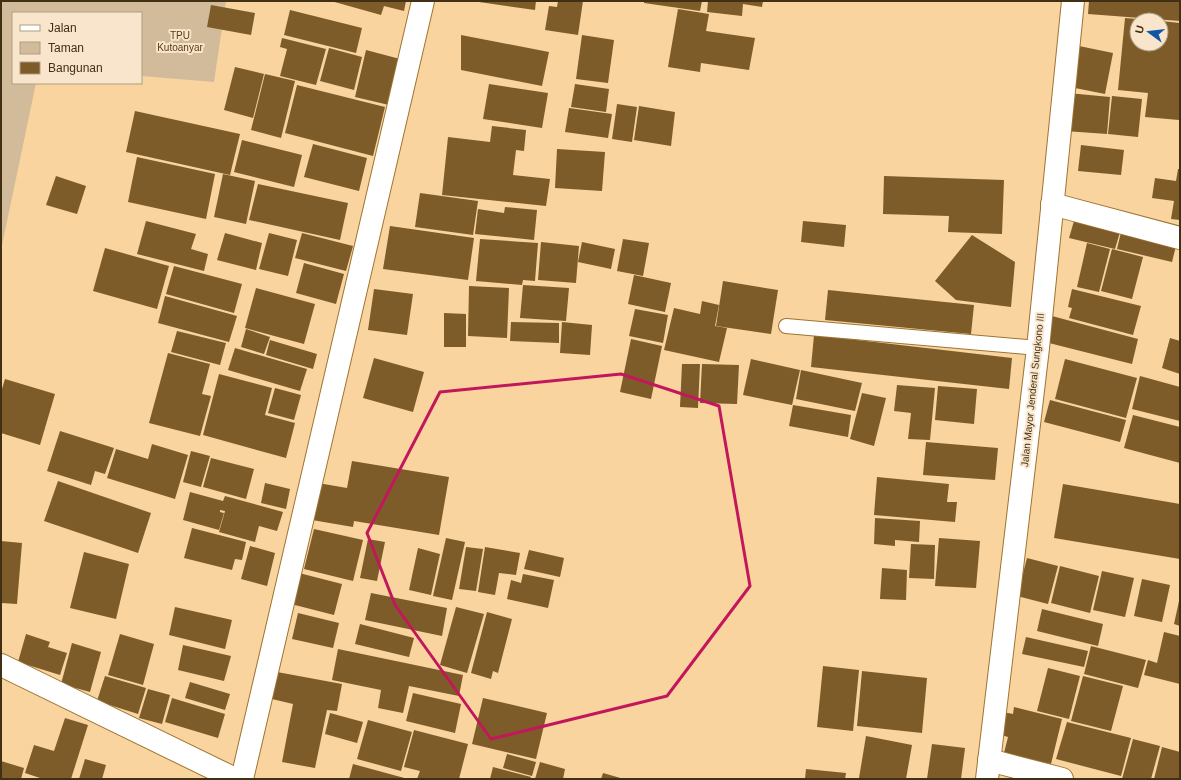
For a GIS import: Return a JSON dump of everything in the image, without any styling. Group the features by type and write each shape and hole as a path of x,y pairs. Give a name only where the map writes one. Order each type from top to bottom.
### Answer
{"street":[{"path":"242,779 423,1"},
{"name":"Jalan Mayor Jenderal Sungkono III","path":"988,769 1038,348 1073,1"},
{"path":"1052,204 1180,238"},
{"path":"1,665 235,779"},
{"path":"988,769 1062,779"}],"lane":[{"path":"786,326 1038,348"}],"highlighted area":[{"path":"621,374 719,406 750,586 667,696 491,739 395,605 367,533 440,392"}],"green space":[{"name":"TPU Kutoanyar","path":"1,1 226,1 214,82 142,76 142,12 12,12 12,84 36,84 1,250"}],"building":[{"path":"331,1 406,1 404,11 384,6 381,15"},
{"path":"479,1 536,1 535,10"},
{"path":"558,1 583,1 578,35 545,30 549,6 557,7"},
{"path":"644,1 702,1 700,11 644,3"},
{"path":"708,1 763,1 762,7 743,4 742,16 707,12"},
{"path":"1089,1 1180,1 1180,21 1169,20 1169,12 1129,12 1129,17 1088,14"},
{"path":"211,5 255,13 251,35 207,27"},
{"path":"678,9 709,14 706,31 755,38 749,70 701,63 700,72 668,67"},
{"path":"290,10 362,28 356,53 284,35"},
{"path":"1125,18 1129,18 1129,52 1169,52 1169,22 1180,23 1179,120 1145,117 1148,93 1118,90"},
{"path":"461,35 549,52 542,86 461,70"},
{"path":"582,35 614,40 608,83 576,79"},
{"path":"282,38 326,49 316,85 280,76 287,49 280,47"},
{"path":"1079,46 1113,53 1105,94 1070,87"},
{"path":"329,48 362,57 354,90 320,81"},
{"path":"366,50 400,59 389,105 355,97"},
{"path":"235,67 264,74 253,118 224,110"},
{"path":"265,74 295,81 281,138 251,130"},
{"path":"489,84 548,93 542,128 483,119"},
{"path":"575,84 609,89 606,112 571,107"},
{"path":"297,85 385,107 373,156 285,133"},
{"path":"1068,93 1110,97 1107,134 1065,131"},
{"path":"1112,96 1142,99 1138,137 1108,134"},
{"path":"617,104 637,107 632,142 612,139"},
{"path":"639,106 675,112 671,146 634,140"},
{"path":"569,108 612,114 608,138 565,132"},
{"path":"135,111 240,134 230,175 126,152"},
{"path":"492,126 526,130 524,151 516,150 513,175 550,179 546,206 442,195 448,137 490,142"},
{"path":"242,140 302,155 294,187 234,172"},
{"path":"313,144 367,158 359,191 304,177"},
{"path":"1081,145 1124,150 1121,175 1078,171"},
{"path":"557,149 605,152 602,191 555,188"},
{"path":"137,157 215,174 206,219 128,202"},
{"path":"1178,169 1180,169 1180,220 1171,219 1174,201 1152,198 1155,178 1176,181"},
{"path":"223,174 255,181 246,224 214,217"},
{"path":"56,176 86,186 77,214 46,205"},
{"path":"884,176 1004,180 1002,234 948,232 949,216 883,214"},
{"path":"258,184 348,203 340,240 249,220"},
{"path":"420,193 478,201 473,235 415,227"},
{"path":"505,207 537,210 534,240 475,234 478,209 504,213"},
{"path":"146,221 196,234 191,249 208,254 204,271 137,254"},
{"path":"803,221 846,225 844,247 801,242"},
{"path":"1074,221 1120,232 1115,249 1069,238"},
{"path":"1123,224 1178,238 1172,262 1117,249"},
{"path":"390,226 474,238 468,280 383,269"},
{"path":"225,233 262,243 256,270 217,260"},
{"path":"269,233 297,240 288,276 259,269"},
{"path":"302,233 353,246 346,271 295,258"},
{"path":"972,235 1015,262 1011,307 956,300 935,281"},
{"path":"480,239 538,243 535,281 523,280 522,285 476,281"},
{"path":"623,239 649,243 643,276 617,271"},
{"path":"541,242 579,246 576,283 538,280"},
{"path":"582,242 615,249 611,269 578,262"},
{"path":"1087,243 1110,249 1099,292 1077,287"},
{"path":"105,248 169,266 157,309 93,291"},
{"path":"1112,249 1143,257 1132,299 1101,291"},
{"path":"304,263 344,274 336,304 296,293"},
{"path":"174,266 242,284 234,313 166,294"},
{"path":"634,275 671,283 665,312 628,304"},
{"path":"723,281 778,290 771,334 716,326"},
{"path":"523,285 569,288 566,321 520,318"},
{"path":"469,286 509,288 507,338 468,336"},
{"path":"256,288 315,304 304,344 245,328"},
{"path":"374,289 413,294 407,335 368,330"},
{"path":"1072,289 1141,306 1133,335 1069,318 1072,308 1068,307"},
{"path":"828,290 974,305 971,334 825,320"},
{"path":"165,296 237,316 229,342 158,323"},
{"path":"702,301 719,305 715,326 727,328 719,362 664,350 674,308 700,314"},
{"path":"635,309 668,315 663,343 629,336"},
{"path":"444,313 466,314 466,347 444,347"},
{"path":"1052,316 1138,339 1132,364 1045,342"},
{"path":"511,322 559,323 559,343 510,341"},
{"path":"562,322 592,325 590,355 560,353"},
{"path":"246,329 270,337 264,354 241,347"},
{"path":"177,331 226,343 220,365 171,352"},
{"path":"814,335 1012,358 1009,389 811,367"},
{"path":"1170,338 1180,341 1180,374 1162,368"},
{"path":"631,339 662,346 651,399 620,392"},
{"path":"270,340 317,354 313,369 266,355"},
{"path":"235,348 307,369 300,391 228,370"},
{"path":"168,353 210,364 202,394 211,396 200,436 149,423"},
{"path":"374,358 424,372 413,412 363,398"},
{"path":"751,359 800,370 792,405 743,395"},
{"path":"1065,359 1137,378 1126,418 1055,399"},
{"path":"682,364 700,364 698,408 680,407"},
{"path":"702,364 739,365 737,404 700,403"},
{"path":"801,370 862,383 855,411 796,399"},
{"path":"219,374 272,388 265,415 295,423 286,458 203,435"},
{"path":"1140,376 1180,387 1180,421 1132,409"},
{"path":"5,379 55,394 40,445 1,433 1,392"},
{"path":"897,385 935,388 930,440 908,439 911,413 894,411"},
{"path":"938,386 977,389 974,424 935,420"},
{"path":"275,388 301,395 294,420 268,413"},
{"path":"862,393 886,398 874,446 850,439"},
{"path":"1050,400 1126,420 1120,442 1044,422"},
{"path":"793,405 851,415 848,437 789,426"},
{"path":"1133,415 1180,427 1180,463 1124,448"},
{"path":"60,431 114,448 105,474 95,471 91,485 47,471"},
{"path":"926,442 998,448 995,480 923,475"},
{"path":"152,444 188,455 175,499 107,478 116,449 148,459"},
{"path":"191,451 210,456 201,487 183,482"},
{"path":"211,458 254,469 246,499 203,487"},
{"path":"352,461 449,477 439,535 354,521 353,527 312,520 318,483 347,488"},
{"path":"877,477 949,484 947,502 957,502 955,522 874,515"},
{"path":"58,481 151,513 138,553 44,521"},
{"path":"265,483 290,489 286,509 261,503"},
{"path":"1063,484 1180,504 1180,559 1054,538"},
{"path":"190,492 223,501 225,496 283,512 277,531 259,526 255,542 219,532 225,511 220,510 220,512 224,513 219,530 183,520"},
{"path":"875,518 920,521 919,542 895,540 895,546 874,544"},
{"path":"192,528 246,542 242,560 235,559 232,570 184,558"},
{"path":"314,529 363,540 353,581 304,569"},
{"path":"446,538 465,542 452,600 433,596"},
{"path":"939,538 980,541 976,588 935,586"},
{"path":"368,539 385,542 377,581 360,578"},
{"path":"1,541 22,543 17,604 1,603"},
{"path":"911,544 935,545 934,579 909,578"},
{"path":"250,546 275,553 267,586 241,579"},
{"path":"466,547 483,549 476,591 459,589"},
{"path":"485,547 520,553 516,575 499,573 495,595 478,592"},
{"path":"418,548 440,554 431,595 409,590"},
{"path":"529,550 564,558 560,577 524,569"},
{"path":"84,552 129,564 116,619 70,608"},
{"path":"1027,558 1058,566 1048,604 1017,596"},
{"path":"1060,566 1099,576 1090,613 1051,603"},
{"path":"882,568 907,570 906,600 880,599"},
{"path":"1102,571 1134,578 1125,617 1093,610"},
{"path":"299,573 342,584 334,615 291,604"},
{"path":"523,574 554,580 548,608 507,599 511,580 521,583"},
{"path":"1142,579 1170,585 1162,622 1134,616"},
{"path":"371,593 447,608 442,636 365,620"},
{"path":"1180,601 1180,626 1174,624"},
{"path":"175,607 232,620 225,649 169,635"},
{"path":"456,607 484,614 467,673 440,665"},
{"path":"1042,609 1103,624 1098,646 1037,631"},
{"path":"487,612 512,619 498,673 493,671 491,679 471,673"},
{"path":"298,613 339,623 333,648 292,639"},
{"path":"360,624 414,638 409,657 355,644"},
{"path":"1164,632 1180,636 1180,684 1144,675 1148,660 1157,663"},
{"path":"26,634 50,642 48,647 67,653 60,675 18,662"},
{"path":"120,634 154,644 143,685 108,675"},
{"path":"1026,637 1088,651 1084,667 1022,654"},
{"path":"72,643 101,652 90,692 61,684"},
{"path":"183,645 231,656 224,681 178,670"},
{"path":"1091,646 1146,660 1138,688 1084,674"},
{"path":"338,649 463,675 459,696 409,686 403,713 378,708 381,690 332,680"},
{"path":"823,666 859,670 853,731 817,727"},
{"path":"1048,668 1080,676 1069,719 1037,711"},
{"path":"862,671 927,678 922,733 857,726"},
{"path":"277,672 342,684 337,711 327,710 315,768 282,762 293,704 272,699"},
{"path":"105,676 146,688 138,714 97,701"},
{"path":"1083,676 1123,686 1111,731 1071,721"},
{"path":"190,682 230,694 225,710 185,698"},
{"path":"148,689 170,695 162,724 139,718"},
{"path":"413,693 461,704 455,733 406,721"},
{"path":"172,698 225,714 218,738 165,722"},
{"path":"483,698 547,713 536,759 472,744"},
{"path":"1014,707 1062,719 1051,764 1004,753 1008,737 998,734 1003,712 1013,714"},
{"path":"330,713 363,722 357,743 325,734"},
{"path":"65,718 88,725 71,779 43,779 25,773 34,745 54,751"},
{"path":"368,720 412,732 401,771 357,759"},
{"path":"1067,722 1131,738 1121,776 1056,759"},
{"path":"414,730 468,744 459,779 417,779 420,771 404,767"},
{"path":"866,736 912,745 906,779 859,778"},
{"path":"1133,739 1160,746 1151,779 1122,779"},
{"path":"932,744 965,748 961,779 927,779"},
{"path":"1162,747 1180,752 1180,779 1154,779"},
{"path":"507,754 536,762 532,776 503,768"},
{"path":"85,759 106,765 102,779 79,779"},
{"path":"1,761 24,768 21,779 1,779"},
{"path":"540,762 565,769 563,779 535,779"},
{"path":"353,764 408,779 349,779"},
{"path":"493,767 531,777 530,779 490,779"},
{"path":"806,769 846,773 845,779 805,779"},
{"path":"603,773 624,779 601,779"}]}
